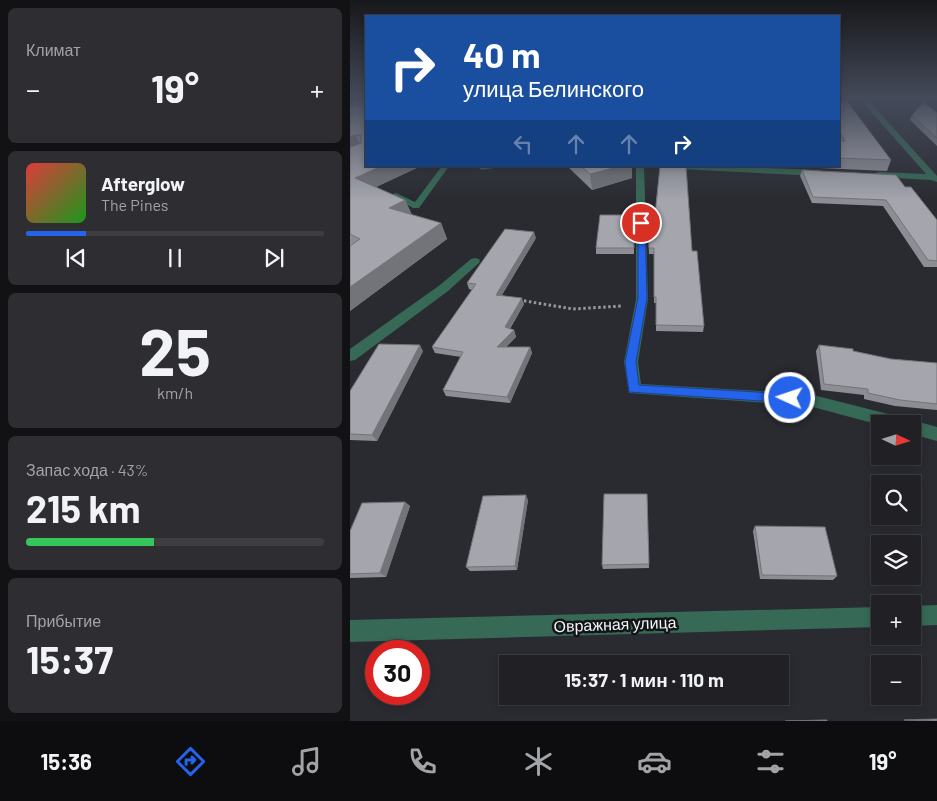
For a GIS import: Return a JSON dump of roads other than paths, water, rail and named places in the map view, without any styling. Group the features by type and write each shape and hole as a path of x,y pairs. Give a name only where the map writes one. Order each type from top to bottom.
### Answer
{"street":[{"path":"893,133 935,179"},
{"path":"640,167 642,298 631,362 634,389 809,400 871,416"},
{"path":"682,167 825,173"},
{"path":"874,175 935,179"},
{"path":"350,356 444,288 475,261"},
{"path":"921,430 937,434"},
{"path":"921,616 937,615"},
{"name":"Овражная улица","path":"350,631 871,617"}],"lane":[{"path":"392,194 416,206 445,167"}]}
